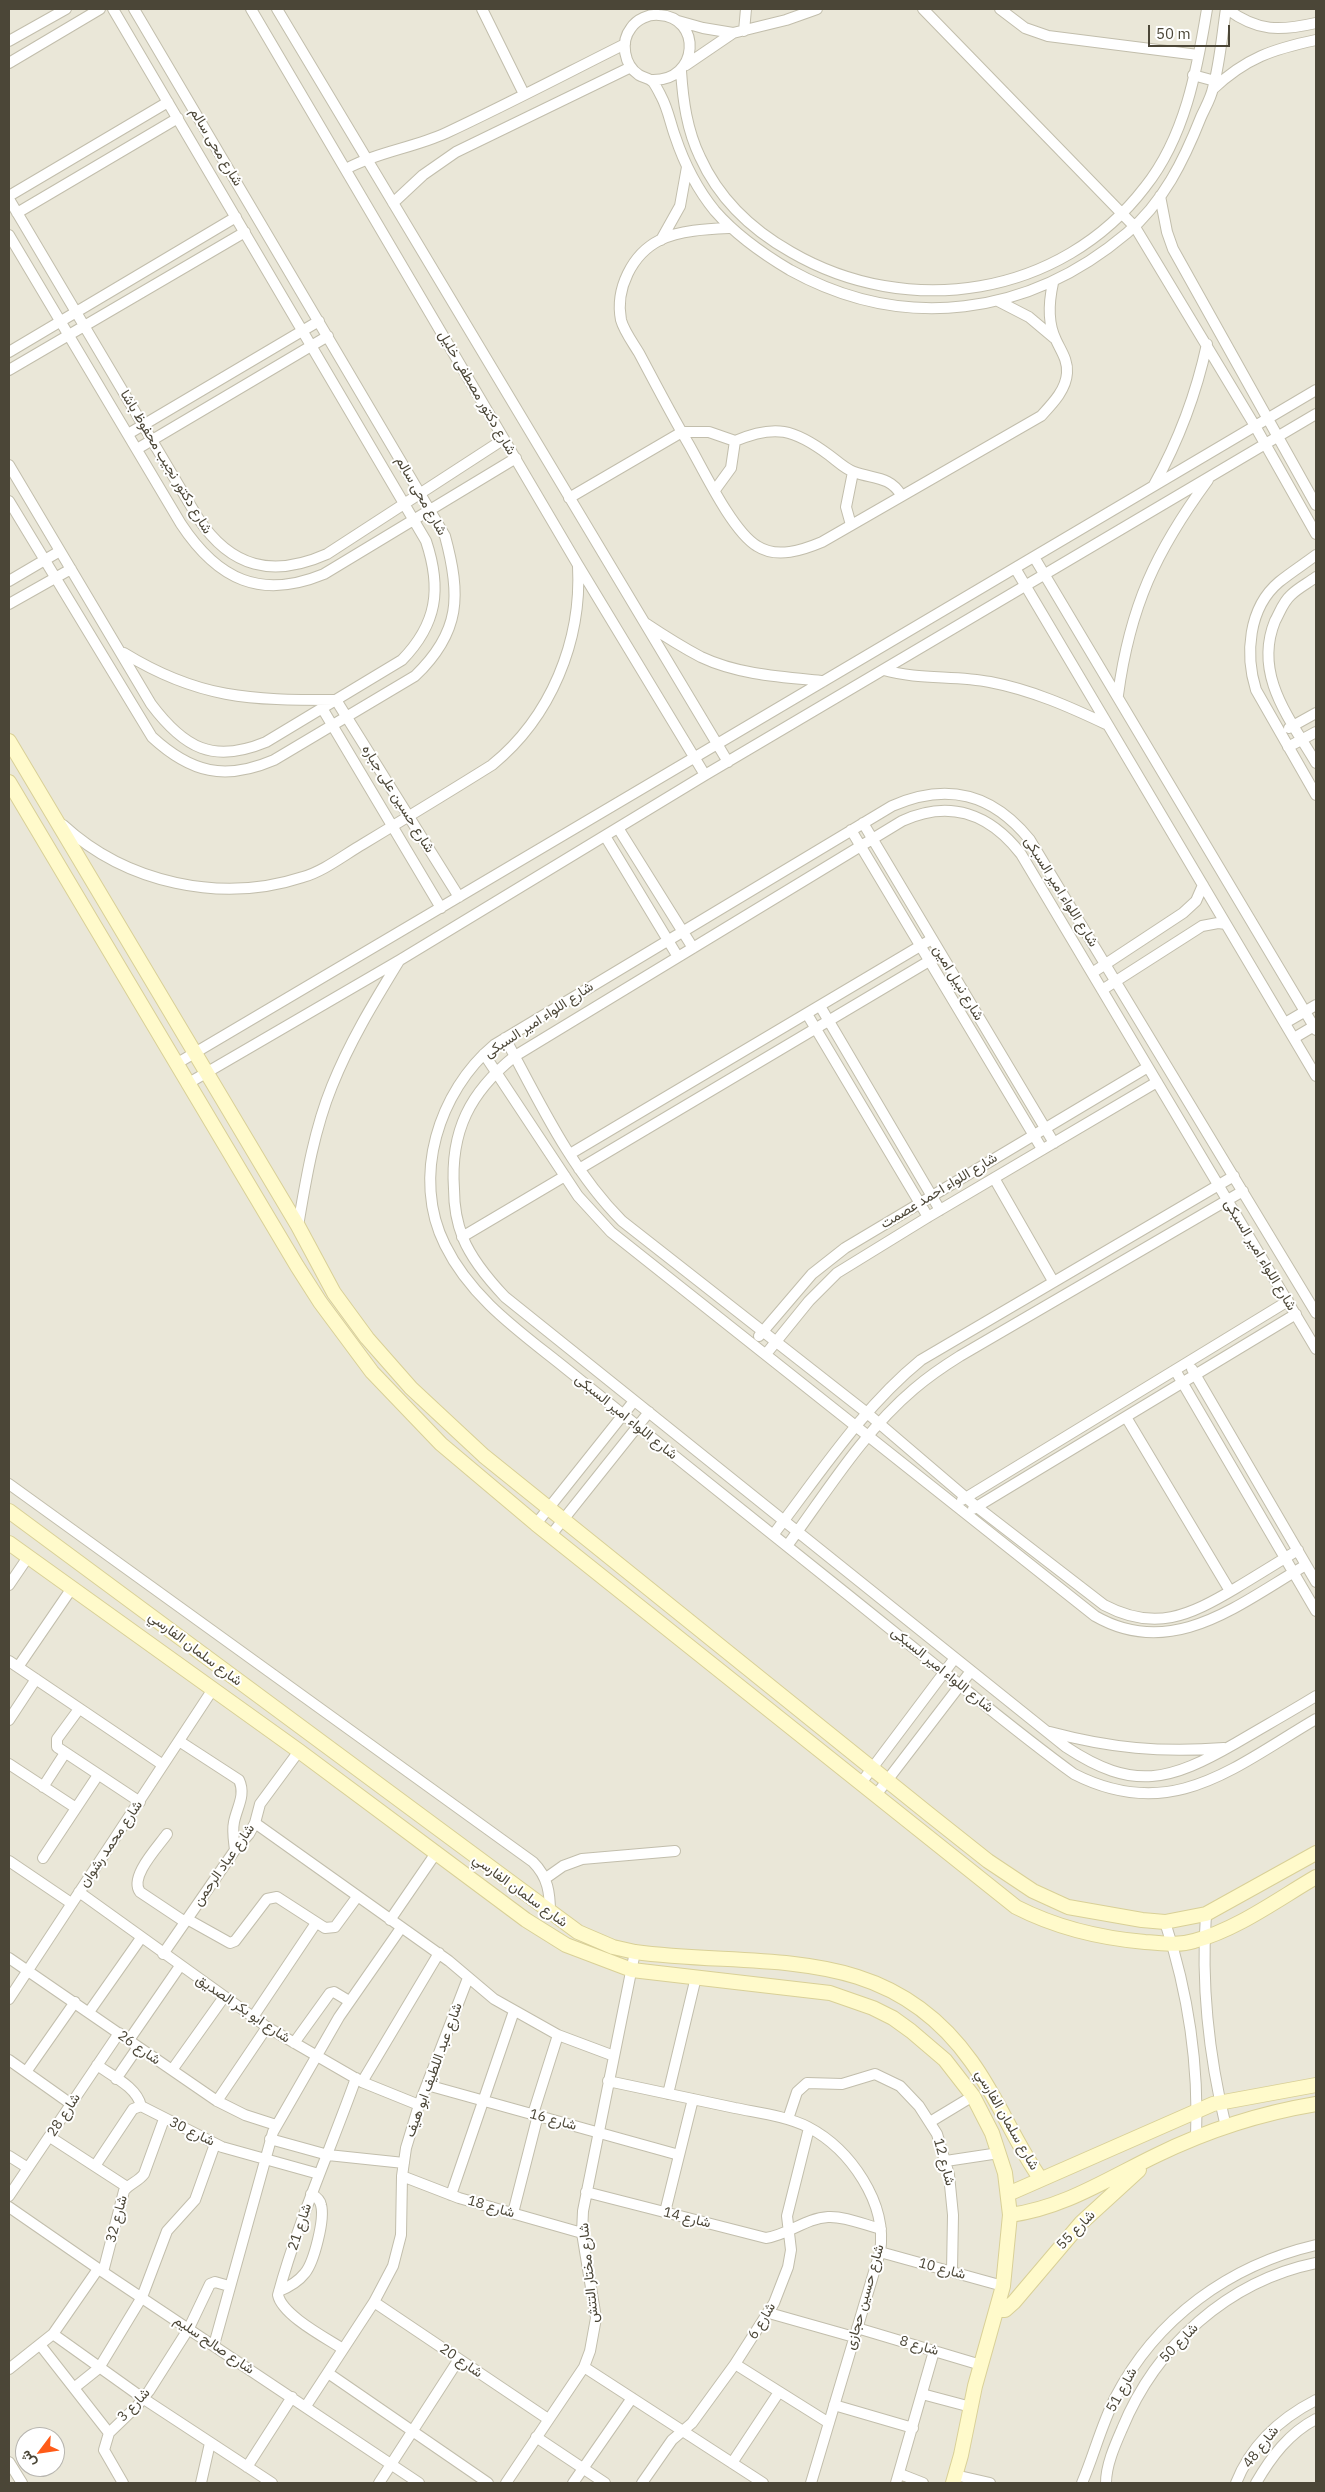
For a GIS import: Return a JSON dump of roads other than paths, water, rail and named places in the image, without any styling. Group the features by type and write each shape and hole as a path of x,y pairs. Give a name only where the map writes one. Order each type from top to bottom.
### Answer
{"street":[{"path":"9,42 66,9"},
{"path":"9,63 100,9"},
{"name":"شارع محى سالم","path":"9,465 151,704 167,725 181,738 215,752 249,749 266,742 402,660 416,646 426,630 436,588 434,564 426,541 113,9"},
{"name":"شارع محى سالم","path":"9,500 152,737 169,753 187,764 207,770 229,772 253,769 274,760 415,676 433,659 446,638 453,616 452,564 445,536 134,9"},
{"name":"شارع دكتور مصطفى خليل","path":"252,9 504,439 705,775"},
{"name":"شارع دكتور مصطفى خليل","path":"277,9 728,762"},
{"path":"482,9 524,94"},
{"path":"637,9 637,22"},
{"path":"744,31 746,9"},
{"path":"733,34 703,28 671,15 648,16 637,22 624,44 626,56 631,67 640,75 652,80 662,80 682,69 733,34 786,20 817,9"},
{"path":"924,9 1135,227 1266,444 1316,534"},
{"path":"1000,9 1025,28 1048,36 1198,55"},
{"path":"671,15 688,36 690,47 688,58 682,69 686,115 692,136 710,178 723,196 755,229 782,247 840,277 874,286 910,290 946,290 996,283 1043,268 1098,236 1122,214 1146,187 1175,137 1187,105 1207,9"},
{"path":"652,80 666,106 687,168 714,209 731,228 776,262 805,278 835,291 870,301 907,308 944,309 998,301 1053,282 1108,249 1135,227 1160,196 1178,169 1214,85 1226,9 1255,25 1271,29 1288,29 1316,23"},
{"path":"1214,85 1247,61 1267,52 1316,40"},
{"path":"346,169 367,158 427,141 624,44"},
{"path":"393,203 423,175 456,152 631,67"},
{"path":"1193,75 1214,85"},
{"path":"9,197 168,102"},
{"path":"17,213 178,118"},
{"path":"661,240 680,206 687,168"},
{"path":"1160,196 1167,232 1173,249 1316,505"},
{"name":"شارع دكتور نجيب محفوظ باشا","path":"9,197 208,534 222,548 238,558 256,564 280,567 304,564 327,554 504,439"},
{"path":"9,352 236,217"},
{"path":"731,228 695,231 661,240 646,250 634,263 625,279 620,300 622,321 682,432 742,534 758,547 778,552 800,551 851,525 1041,416 1058,397 1067,374 1065,355 1055,339 1029,317 998,301"},
{"path":"9,370 245,232"},
{"name":"شارع دكتور نجيب محفوظ باشا","path":"9,234 196,546 211,561 228,573 248,582 274,586 300,584 324,574 415,521 516,458"},
{"path":"1053,282 1050,311 1055,339"},
{"path":"128,434 319,321"},
{"path":"137,449 328,336"},
{"path":"1154,485 1169,459 1187,417 1207,344"},
{"path":"176,1064 1316,390"},
{"path":"187,1084 400,960 705,775 1316,414"},
{"path":"569,498 682,432 709,432 736,441 757,432 775,430 790,434 820,448 853,472 886,480 901,495"},
{"path":"715,490 725,480 731,468 736,441"},
{"path":"851,525 846,507 853,472"},
{"path":"1118,694 1128,636 1141,595 1171,533 1210,477"},
{"path":"184,528 198,518"},
{"path":"9,581 60,551"},
{"path":"1316,555 1278,583 1268,593 1261,605 1252,630 1249,651 1252,675 1264,705 1316,795"},
{"path":"1034,557 1118,694 1315,1027 1294,1038"},
{"path":"248,582 256,564"},
{"path":"56,819 94,850 123,866 161,880 209,888 254,887 305,877 492,765 527,730 546,704 558,677 575,622 580,593 578,564"},
{"path":"1015,568 1316,1076"},
{"path":"9,604 71,569"},
{"path":"1316,577 1285,601 1272,628 1268,648 1268,668 1272,688 1316,763"},
{"path":"643,622 702,657 724,665 760,674 824,681"},
{"path":"121,652 167,677 216,693 268,700 336,700"},
{"path":"884,670 904,674 952,676 990,682 1027,691 1064,704 1108,725"},
{"name":"شارع حسين على جباره","path":"336,700 459,897"},
{"name":"شارع حسين على جباره","path":"322,708 441,908"},
{"path":"1280,733 1316,713"},
{"path":"1288,747 1316,732"},
{"path":"9,742 298,1226 334,1293 367,1338 411,1388 484,1456 988,1861 1033,1891 1068,1907 1113,1917 1165,1922 1206,1914 1316,1853"},
{"path":"9,782 187,1084 320,1302 372,1372 441,1444 536,1524 1016,1907 1040,1920 1110,1938 1172,1944 1205,1938 1236,1923 1316,1877"},
{"name":"شارع اللواء امير السبكى","path":"1316,1314 1030,840 1003,812 986,802 968,796 948,793 929,794 901,802 668,939 505,1038 484,1054 458,1085 440,1122 435,1142 432,1162 432,1190 437,1223 443,1241 465,1278 493,1310 960,1685 1074,1774 1093,1784 1134,1794 1156,1794 1197,1786 1316,1719"},
{"name":"شارع اللواء امير السبكى","path":"1316,1349 1021,854 1009,839 994,826 977,817 958,812 939,810 920,813 872,838 515,1056 497,1072 469,1107 462,1121 457,1140 454,1189 462,1237 479,1265 505,1297 1066,1747 1099,1766 1120,1774 1165,1775 1187,1769 1316,1696"},
{"name":"شارع نبيل امين","path":"863,823 1054,1143"},
{"path":"618,828 692,948"},
{"name":"شارع نبيل امين","path":"851,830 1042,1150"},
{"path":"605,836 678,957"},
{"path":"1092,973 1183,913 1196,901 1203,886"},
{"path":"1102,990 1202,926 1218,922 1226,924"},
{"path":"570,1154 932,939"},
{"path":"579,1169 941,954"},
{"path":"298,1226 311,1155 331,1088 362,1022 400,960"},
{"path":"1284,1023 1316,1005"},
{"path":"820,1006 940,1210"},
{"path":"807,1014 928,1217"},
{"path":"505,1038 579,1169 606,1205 622,1221 867,1413 977,1507 1104,1605 1122,1614 1141,1619 1176,1618 1206,1606 1298,1550"},
{"path":"484,1054 578,1196 611,1232 1095,1616 1127,1631 1163,1633 1197,1626 1306,1565"},
{"name":"شارع اللواء احمد عصمت","path":"753,1343 812,1274 828,1260 1148,1067"},
{"name":"شارع اللواء احمد عصمت","path":"766,1354 813,1296 837,1273 1157,1082"},
{"path":"462,1237 565,1176"},
{"path":"773,1535 856,1426 903,1375 921,1360 1234,1176"},
{"path":"994,1178 1053,1281"},
{"path":"787,1546 868,1436 913,1390 960,1356 1243,1191"},
{"path":"954,1504 1288,1301"},
{"path":"966,1514 1296,1314"},
{"path":"1188,1362 1316,1582"},
{"path":"1176,1370 1316,1611"},
{"path":"536,1524 634,1401"},
{"path":"551,1536 649,1412"},
{"path":"1126,1417 1230,1591"},
{"path":"9,1484 533,1862 546,1878 549,1889 550,1913"},
{"name":"شارع سلمان الفارسي","path":"9,1511 578,1932 594,1940 635,1952 818,1966 845,1972 881,1984 943,2027 970,2059 990,2088 1024,2155 1040,2178"},
{"name":"شارع سلمان الفارسي","path":"9,1543 299,1751 545,1933 587,1955 632,1970 830,1993 873,2008 905,2026 929,2045 950,2066 973,2096 992,2133 1000,2153 1010,2215 1003,2286 998,2310 981,2365 954,2479"},
{"path":"9,1585 28,1557"},
{"path":"18,1667 72,1588"},
{"path":"861,1783 955,1658"},
{"path":"9,1660 163,1765"},
{"path":"876,1795 971,1671"},
{"path":"9,1720 36,1679"},
{"name":"شارع محمد رشوان","path":"9,1999 213,1689"},
{"path":"79,1709 57,1739 57,1747 140,1802"},
{"path":"1047,1731 1091,1743 1136,1750 1182,1751 1227,1748"},
{"path":"179,1740 239,1780 243,1788 234,1823 235,1850"},
{"name":"شارع عباد الرحمن","path":"163,1954 255,1823 260,1804 299,1751"},
{"path":"43,1787 65,1753"},
{"path":"9,1764 76,1808"},
{"path":"43,1858 98,1775"},
{"path":"255,1823 357,1897 439,1953 494,1999 558,2035 614,2056"},
{"path":"167,1834 137,1876 136,1887 140,1892 186,1921 230,1943 238,1938 264,1902 272,1897 277,1897 325,1928 335,1927 357,1897"},
{"path":"546,1878 563,1866 582,1859 675,1851"},
{"path":"390,1920 436,1854"},
{"path":"9,1861 71,1903"},
{"name":"شارع ابو بكر الصديق","path":"79,1892 267,2028 359,2080 419,2105"},
{"path":"1206,1914 1207,2020 1220,2102 1226,2127"},
{"path":"1165,1922 1172,1944 1190,2027 1197,2112 1196,2138"},
{"path":"253,2017 316,1923"},
{"path":"214,2345 264,2158 276,2125 315,2056 349,2002 401,1928"},
{"path":"89,2012 141,1938"},
{"name":"شارع مختار التتش","path":"506,2483 584,2366 594,2335 596,2318 582,2233 586,2192 635,1952"},
{"name":"شارع 21","path":"279,2291 311,2194 359,2080 439,1953"},
{"name":"شارع 26","path":"9,1958 217,2101 245,2115 276,2125"},
{"path":"129,2040 180,1966"},
{"path":"668,2094 696,1976"},
{"name":"شارع عبد اللطيف ابو هيف","path":"306,2406 374,2302 394,2266 401,2234 402,2176 406,2148 419,2105 468,1978"},
{"path":"294,2044 327,1995 334,1992 349,2002"},
{"path":"172,2070 224,1997"},
{"path":"26,2072 75,2002"},
{"path":"451,2195 514,2011"},
{"path":"217,2101 267,2028"},
{"name":"شارع 28","path":"9,2196 119,2033"},
{"path":"513,2214 535,2115 558,2035"},
{"path":"116,2079 138,2047"},
{"path":"10,2063 71,2104"},
{"path":"95,2166 133,2109 141,2106 137,2094 97,2065"},
{"name":"شارع 12","path":"788,2119 797,2092 807,2083 842,2084 875,2074 900,2086 930,2122 946,2161 953,2215 952,2271"},
{"name":"شارع حسين حجازى","path":"608,2081 788,2119 809,2128 835,2146 856,2170 872,2198 881,2229 880,2252 810,2483"},
{"name":"شارع سلمان الفارسي","path":"1008,2194 1040,2178 1105,2153 1220,2102 1316,2084"},
{"name":"شارع 16","path":"427,2085 679,2155"},
{"path":"930,2122 973,2096"},
{"path":"665,2212 694,2099"},
{"path":"1010,2215 1033,2212 1059,2203 1159,2154 1226,2127 1316,2104"},
{"name":"شارع 30","path":"141,2106 215,2144 320,2174"},
{"name":"شارع 32","path":"100,2271 124,2191 144,2174 164,2118"},
{"name":"شارع 6","path":"642,2483 672,2440 692,2423 769,2313 788,2267 791,2250 787,2216 809,2128"},
{"path":"50,2137 127,2187"},
{"path":"270,2139 328,2155 404,2163"},
{"path":"74,2388 99,2368 142,2297 167,2231 196,2200 215,2144"},
{"path":"946,2161 1000,2153"},
{"name":"شارع 55","path":"998,2310 1006,2310 1081,2223 1119,2187 1159,2154"},
{"path":"9,2156 28,2168"},
{"name":"شارع 18","path":"402,2176 451,2195 582,2233"},
{"name":"شارع 14","path":"586,2192 766,2238 779,2236 804,2224 828,2217 881,2229"},
{"path":"311,2194 320,2201 322,2212 321,2224 309,2268 298,2282 279,2291 279,2302 288,2312 343,2349"},
{"name":"شارع صالح سليم","path":"9,2207 100,2271 142,2297 419,2483"},
{"name":"شارع 50","path":"1184,2311 1213,2287 1249,2267 1287,2252 1316,2245"},
{"name":"شارع 10","path":"880,2252 1003,2286"},
{"name":"شارع 50","path":"1106,2483 1106,2475 1117,2440 1130,2408 1148,2377 1170,2348 1227,2300 1261,2280 1297,2267 1316,2263"},
{"path":"9,2369 41,2346 53,2334 100,2271"},
{"name":"شارع 3","path":"123,2483 104,2450 109,2433 144,2399 188,2328 210,2284 215,2282 229,2286"},
{"name":"شارع 20","path":"374,2302 548,2419"},
{"name":"شارع 51","path":"1082,2483 1098,2436 1116,2398 1134,2367 1156,2338 1184,2311"},
{"name":"شارع 8","path":"769,2313 934,2350 981,2365"},
{"path":"53,2334 144,2399 272,2483"},
{"path":"41,2346 109,2433"},
{"path":"923,2483 898,2479 934,2350"},
{"path":"379,2483 459,2359"},
{"path":"735,2364 829,2422"},
{"path":"584,2366 763,2483"},
{"path":"328,2373 488,2483"},
{"path":"732,2463 779,2392"},
{"path":"922,2394 971,2407"},
{"path":"246,2467 292,2397"},
{"path":"573,2483 632,2398"},
{"name":"شارع 48","path":"1236,2483 1252,2455 1272,2429 1302,2407 1316,2400"},
{"path":"834,2405 913,2428"},
{"name":"شارع 48","path":"1256,2483 1267,2464 1282,2445 1296,2432 1316,2419"},
{"path":"536,2437 606,2483"},
{"path":"200,2483 210,2443"},
{"path":"9,2462 22,2483"},
{"path":"743,2483 749,2474"},
{"path":"954,2479 990,2483"}]}
